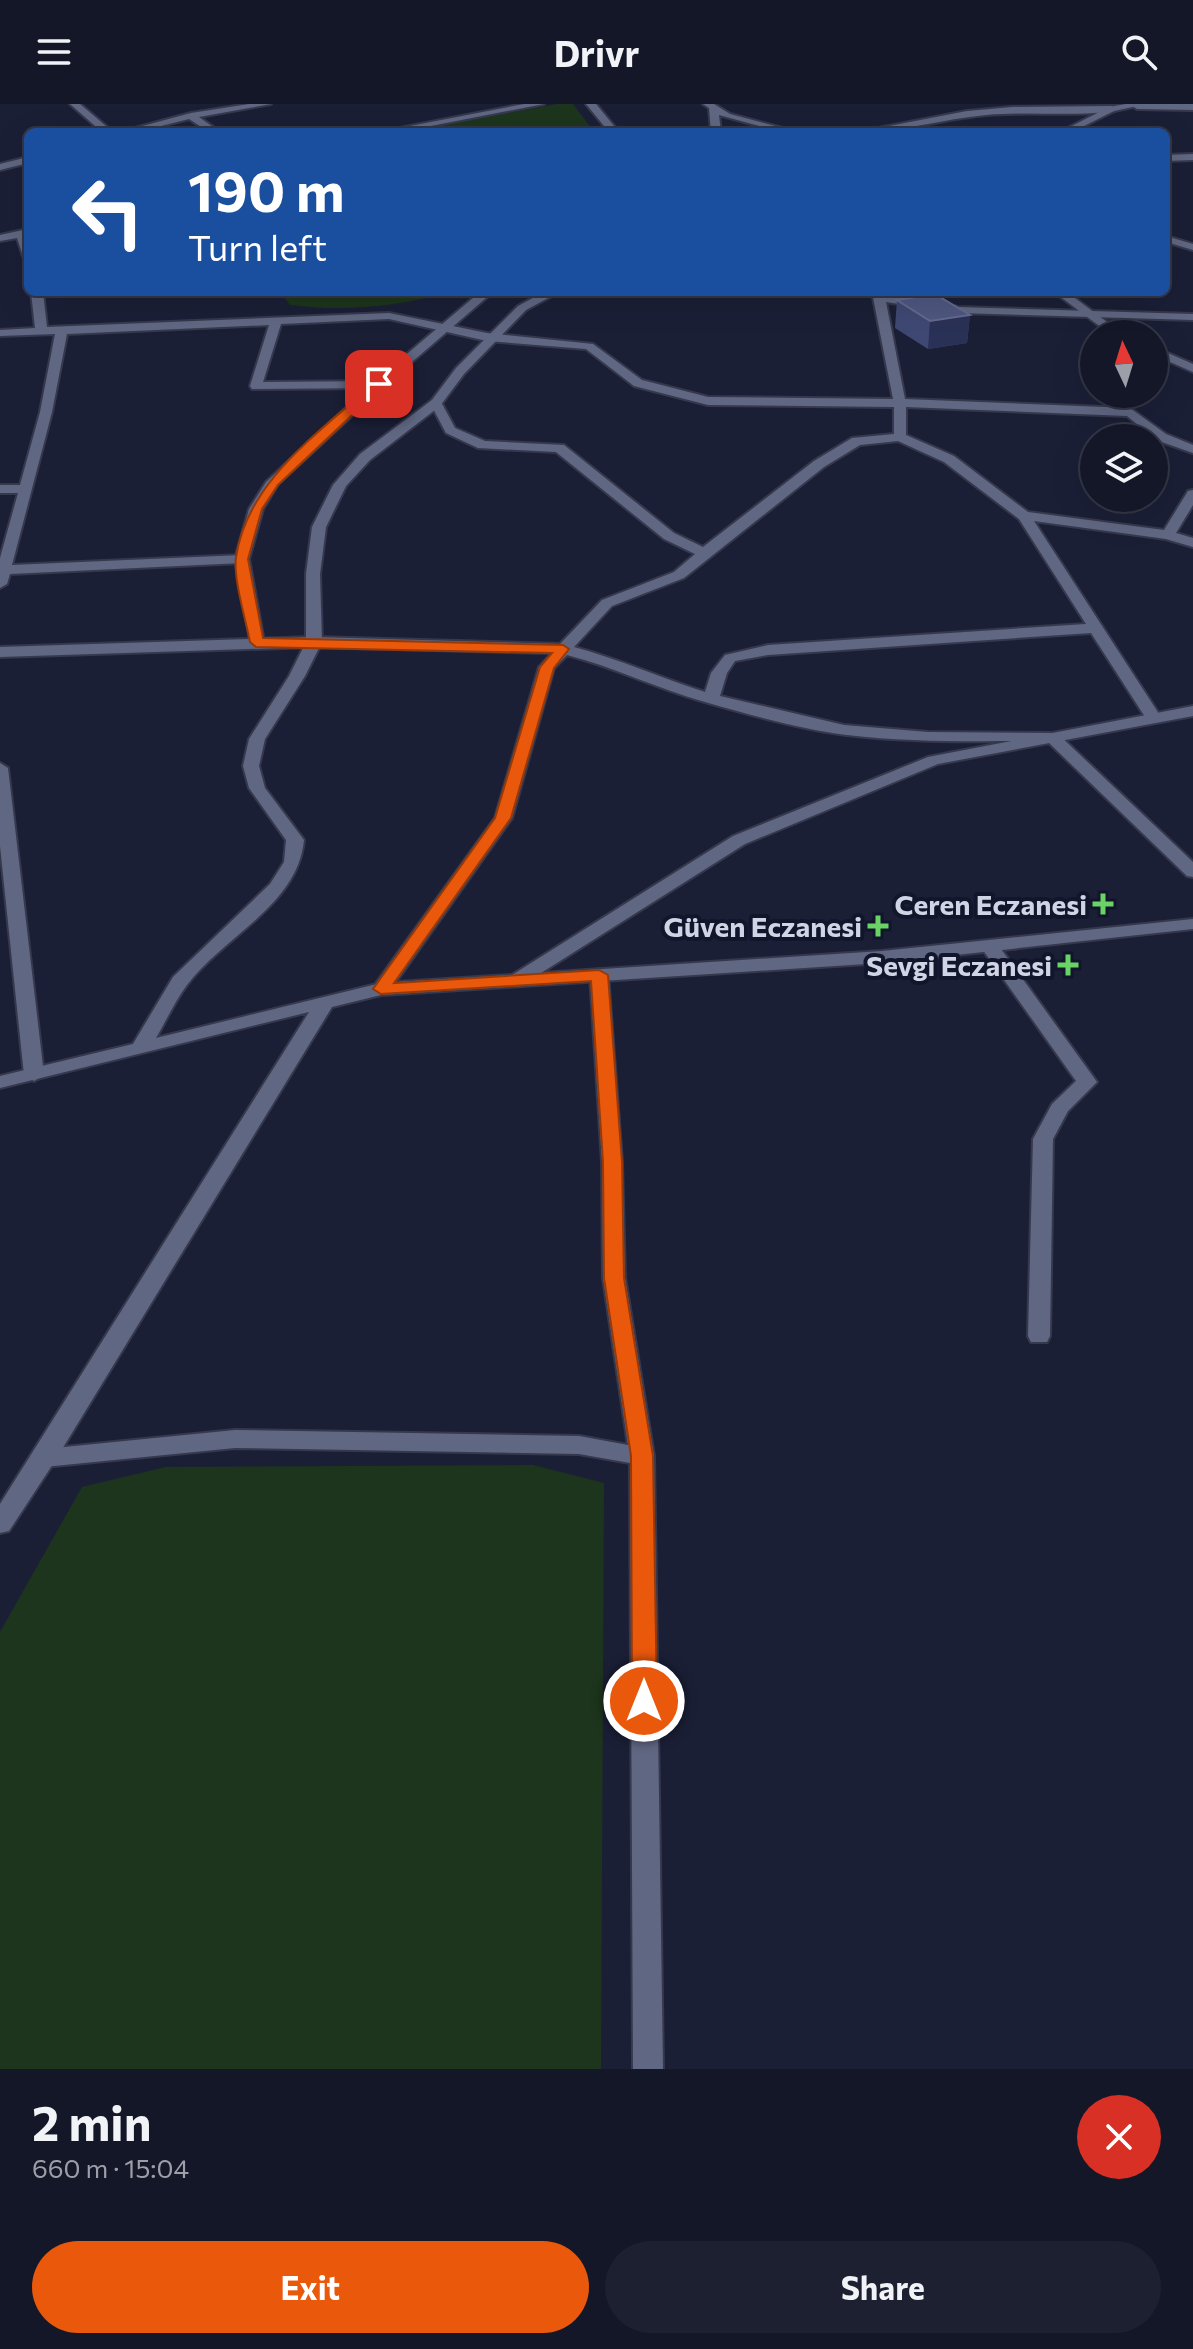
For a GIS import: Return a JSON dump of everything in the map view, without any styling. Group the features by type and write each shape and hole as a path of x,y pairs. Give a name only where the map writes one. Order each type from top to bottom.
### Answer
{"street":[{"path":"75,104 103,128"},
{"path":"142,128 191,116 266,104"},
{"path":"406,128 539,104"},
{"path":"591,104 611,128"},
{"path":"886,128 967,114 1013,110 1112,109 1140,105 1193,107"},
{"path":"710,106 715,128"},
{"path":"710,106 727,116 776,128"},
{"path":"1073,128 1112,109"},
{"path":"191,116 209,128"},
{"path":"1170,158 1193,157"},
{"path":"0,167 24,161"},
{"path":"0,238 24,233"},
{"path":"1170,240 1193,247"},
{"path":"37,296 41,330"},
{"path":"256,642 242,559 256,509 273,482 379,384 483,296"},
{"path":"140,1049 180,981 277,887 293,862 295,840 257,788 251,766 257,739 297,676 314,642 313,574 319,527 340,485 365,457 436,403 460,371 522,308 545,296"},
{"path":"878,296 900,403 900,437"},
{"path":"883,296 958,310 1193,317"},
{"path":"1065,296 1097,320"},
{"path":"915,317 958,310"},
{"path":"0,333 389,316 492,338 589,346 638,383 708,401 900,403 1130,412 1161,437 1193,449"},
{"path":"884,320 899,318"},
{"path":"277,319 256,386 379,384"},
{"path":"62,329 46,412 0,575 242,559"},
{"path":"1168,357 1193,368"},
{"path":"436,403 450,430 483,445 559,448 669,536 704,553"},
{"path":"381,989 503,818 547,667 607,603 679,575 819,464 857,441 900,437 949,459 1024,516 1153,717"},
{"path":"0,489 24,489"},
{"path":"1168,535 1193,494"},
{"path":"1024,516 1168,535 1193,543"},
{"path":"711,699 719,673 730,658 768,650 1096,628"},
{"path":"0,652 256,642 563,649 609,661 657,682 711,699 844,730 928,737 1051,736 1193,872"},
{"path":"516,982 739,840 934,760 1193,711"},
{"path":"0,768 34,1075"},
{"path":"0,1082 381,989 882,957 1193,924"},
{"path":"989,946 1087,1082 1059,1108 1043,1139 1039,1336"},
{"path":"599,975 612,1162 614,1278 642,1456 648,2069"},
{"path":"0,1524 44,1458 325,1002"},
{"path":"44,1458 235,1439 579,1445 642,1456"}],"green space":[{"path":"557,104 573,104 591,128 427,128"},
{"path":"283,296 433,296 390,305 350,308 290,305"},
{"path":"533,1465 604,1483 601,2069 0,2069 0,1632 82,1487 166,1467"}],"building":[{"path":"938,296 970,315 930,321 897,300"}],"place":[{"name":"Ceren Eczanesi","path":"1103,904"},
{"name":"Güven Eczanesi","path":"878,926"},
{"name":"Sevgi Eczanesi","path":"1068,965"}],"route":[{"path":"379,384 273,482 256,509 242,559 256,642 563,649 547,667 503,818 381,989 599,975 612,1162 614,1278 642,1456 644,1701"}]}
